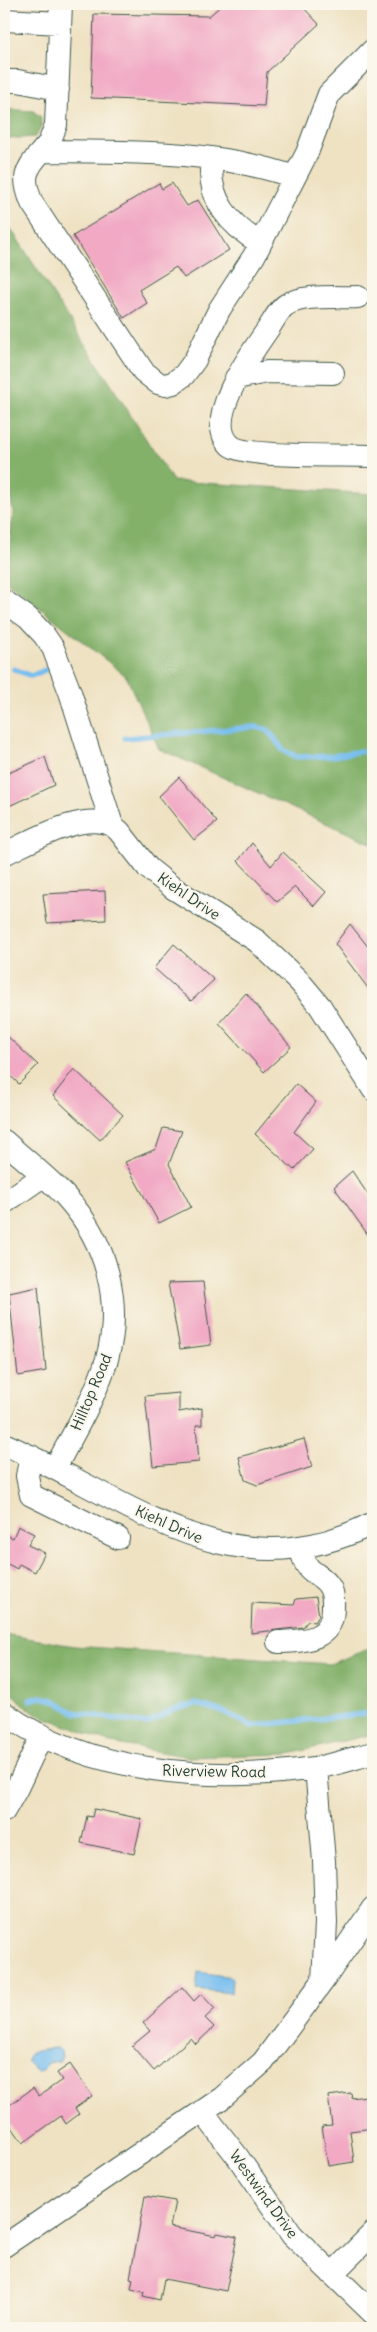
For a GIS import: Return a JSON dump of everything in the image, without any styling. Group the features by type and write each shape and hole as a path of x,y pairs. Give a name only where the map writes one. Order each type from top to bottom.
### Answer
{"street":[{"path":"4,20 61,13 56,125 49,143 29,164 25,180 32,203 143,371 158,383 165,385 173,383 184,375 195,360 220,310 260,243 307,153 329,94 373,50"},
{"path":"4,81 18,81 58,89"},
{"path":"42,151 212,158 266,167 294,177"},
{"path":"212,158 211,177 218,202 233,224 260,243"},
{"path":"358,298 300,299 285,305 236,378 222,413 222,434 230,445 252,452 373,456"},
{"path":"236,378 268,372 333,372"},
{"name":"Kiehl Drive","path":"4,600 28,618 53,648 70,692 112,825 119,831 148,868 173,888 256,941 299,981 320,1006 373,1089"},
{"path":"4,854 42,835 68,826 91,821 104,821 112,825"},
{"name":"Hilltop Road","path":"4,1141 65,1197 96,1238 105,1262 112,1290 111,1338 106,1360 83,1416 55,1468"},
{"path":"4,1203 43,1176"},
{"name":"Kiehl Drive","path":"4,1444 180,1531 200,1539 245,1549 300,1547 334,1540 373,1523"},
{"path":"31,1456 27,1476 31,1495 118,1538"},
{"path":"278,1642 306,1640 322,1635 328,1628 332,1615 333,1595 330,1586 305,1564 300,1547"},
{"name":"Riverview Road","path":"4,1714 42,1735 75,1749 114,1762 152,1769 222,1774 316,1768 373,1753"},
{"path":"4,1811 42,1735"},
{"path":"316,1768 326,1905 322,1981"},
{"path":"4,2246 202,2112 248,2078 263,2062 373,1908"},
{"name":"Westwind Drive","path":"202,2112 292,2235 373,2313"},
{"path":"332,2274 373,2232"}],"green space":[{"path":"4,109 33,111 41,117 41,128 35,137 4,139"},
{"path":"4,218 173,481 373,494 373,844 159,749 126,676 6,581 13,512 4,463"},
{"path":"4,1634 74,1646 330,1664 373,1647 373,1734 289,1754 189,1757 111,1743 34,1713 4,1687"}],"water":[{"path":"198,1972 232,1977 231,1993 196,1989"},
{"path":"57,2048 61,2051 62,2057 59,2061 48,2063 42,2071 37,2072 27,2062 30,2054 33,2052"}],"building":[{"path":"223,4 300,4 319,24 267,72 264,106 91,98 94,14 209,16"},
{"path":"159,183 162,189 172,183 187,206 198,200 229,250 184,278 176,267 139,290 147,303 124,318 73,236"},
{"path":"45,757 54,785 7,807 4,799 4,775"},
{"path":"179,777 217,822 194,840 159,796"},
{"path":"252,843 271,866 283,852 326,892 314,906 295,887 277,902 238,861"},
{"path":"105,891 106,920 47,923 43,894"},
{"path":"350,924 373,953 373,995 335,944"},
{"path":"174,944 214,980 191,1001 154,968"},
{"path":"246,993 291,1047 264,1072 219,1023"},
{"path":"4,1033 38,1065 19,1084 4,1070"},
{"path":"74,1069 123,1115 100,1140 53,1096"},
{"path":"296,1084 316,1102 294,1132 313,1149 294,1170 255,1134"},
{"path":"163,1128 182,1131 169,1164 191,1207 159,1223 125,1162 156,1149"},
{"path":"352,1171 373,1202 373,1242 334,1187"},
{"path":"203,1282 211,1345 180,1349 168,1283"},
{"path":"38,1287 46,1371 18,1376 9,1293"},
{"path":"179,1393 179,1412 202,1408 202,1425 196,1425 199,1462 153,1466 145,1396"},
{"path":"304,1439 312,1467 257,1485 245,1480 239,1457"},
{"path":"18,1526 34,1534 28,1545 45,1553 35,1572 19,1564 17,1569 4,1562 4,1534 13,1538"},
{"path":"316,1597 319,1616 315,1622 308,1621 303,1627 251,1633 252,1603 294,1605 296,1599"},
{"path":"94,1809 142,1819 134,1854 81,1843 87,1816 92,1817"},
{"path":"182,1987 194,2001 201,1994 215,2009 205,2018 214,2027 196,2044 191,2038 154,2071 132,2046 150,2031 143,2023"},
{"path":"70,2064 92,2096 75,2108 79,2114 66,2124 61,2116 23,2143 4,2116 4,2109 33,2088 39,2096 62,2080 57,2073"},
{"path":"351,2093 352,2098 373,2095 373,2128 350,2131 354,2162 328,2166 322,2126 332,2125 328,2096"},
{"path":"145,2196 175,2201 170,2227 216,2236 217,2233 237,2237 226,2291 164,2279 160,2300 143,2296 144,2292 131,2289 133,2279 130,2278"}],"waterway":[{"path":"14,669 31,676 45,670"},
{"path":"125,738 256,727 268,730 283,750 297,757 333,756 361,751 373,756"},
{"path":"30,1700 40,1697 54,1700 73,1712 147,1724 173,1710 196,1704 224,1712 251,1726 373,1713"}]}
